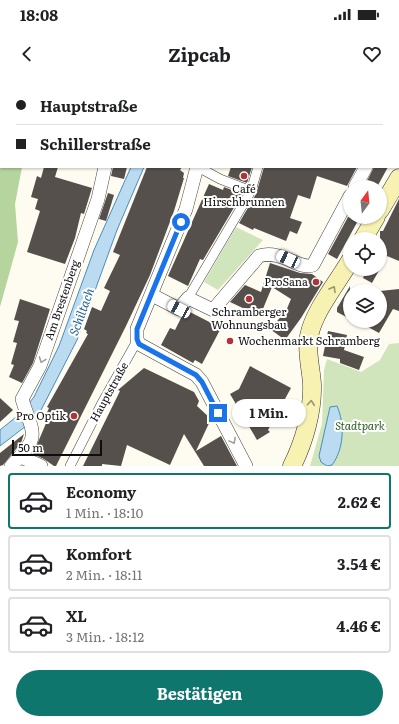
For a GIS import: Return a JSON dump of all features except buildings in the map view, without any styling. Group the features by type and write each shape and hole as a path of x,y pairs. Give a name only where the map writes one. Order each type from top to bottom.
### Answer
{"main road":[{"path":"387,198 399,178"},
{"path":"292,466 303,438 311,406 312,386 308,349 309,335 316,318 343,273"}],"street":[{"name":"Am Brestenberg","path":"21,457 31,442 34,430 22,399 40,366 81,243 98,199 105,168"},
{"name":"Hauptstraße","path":"70,466 102,402 138,341 137,329 186,209 198,168"},
{"path":"200,168 220,179 251,191"},
{"path":"152,295 179,309 199,281 251,191 258,168"},
{"path":"359,180 365,168"},
{"path":"188,298 213,310 259,256 266,254 277,254 304,266 313,265 343,209"},
{"path":"138,341 141,345 196,375 202,382 246,466"},
{"path":"11,466 21,457 41,466"}],"green space":[{"path":"0,168 22,168 15,204 18,242 0,307"},
{"path":"236,227 263,240 218,290 204,282"},
{"name":"Stadtpark","path":"399,343 399,466 310,466 322,424 324,370 327,359 361,372 380,360 389,344"}],"water":[{"name":"Schiltach","path":"131,168 144,168 117,230 77,340 40,412 35,419 0,446 0,430 21,413 34,397 59,346 94,250"},
{"path":"337,406 340,413 342,428 341,444 336,459 332,465 327,466 321,462 319,456 330,407"}],"place":[{"name":"Café Hirschbrunnen","path":"244,176"},
{"name":"ProSana","path":"316,282"},
{"name":"Schramberger Wohnungsbau","path":"249,299"},
{"name":"Wochenmarkt Schramberg","path":"230,341"},
{"name":"Pro Optik","path":"74,416"}],"route":[{"path":"181,222 137,329 137,339 139,344 196,375 202,382 218,413"}]}
